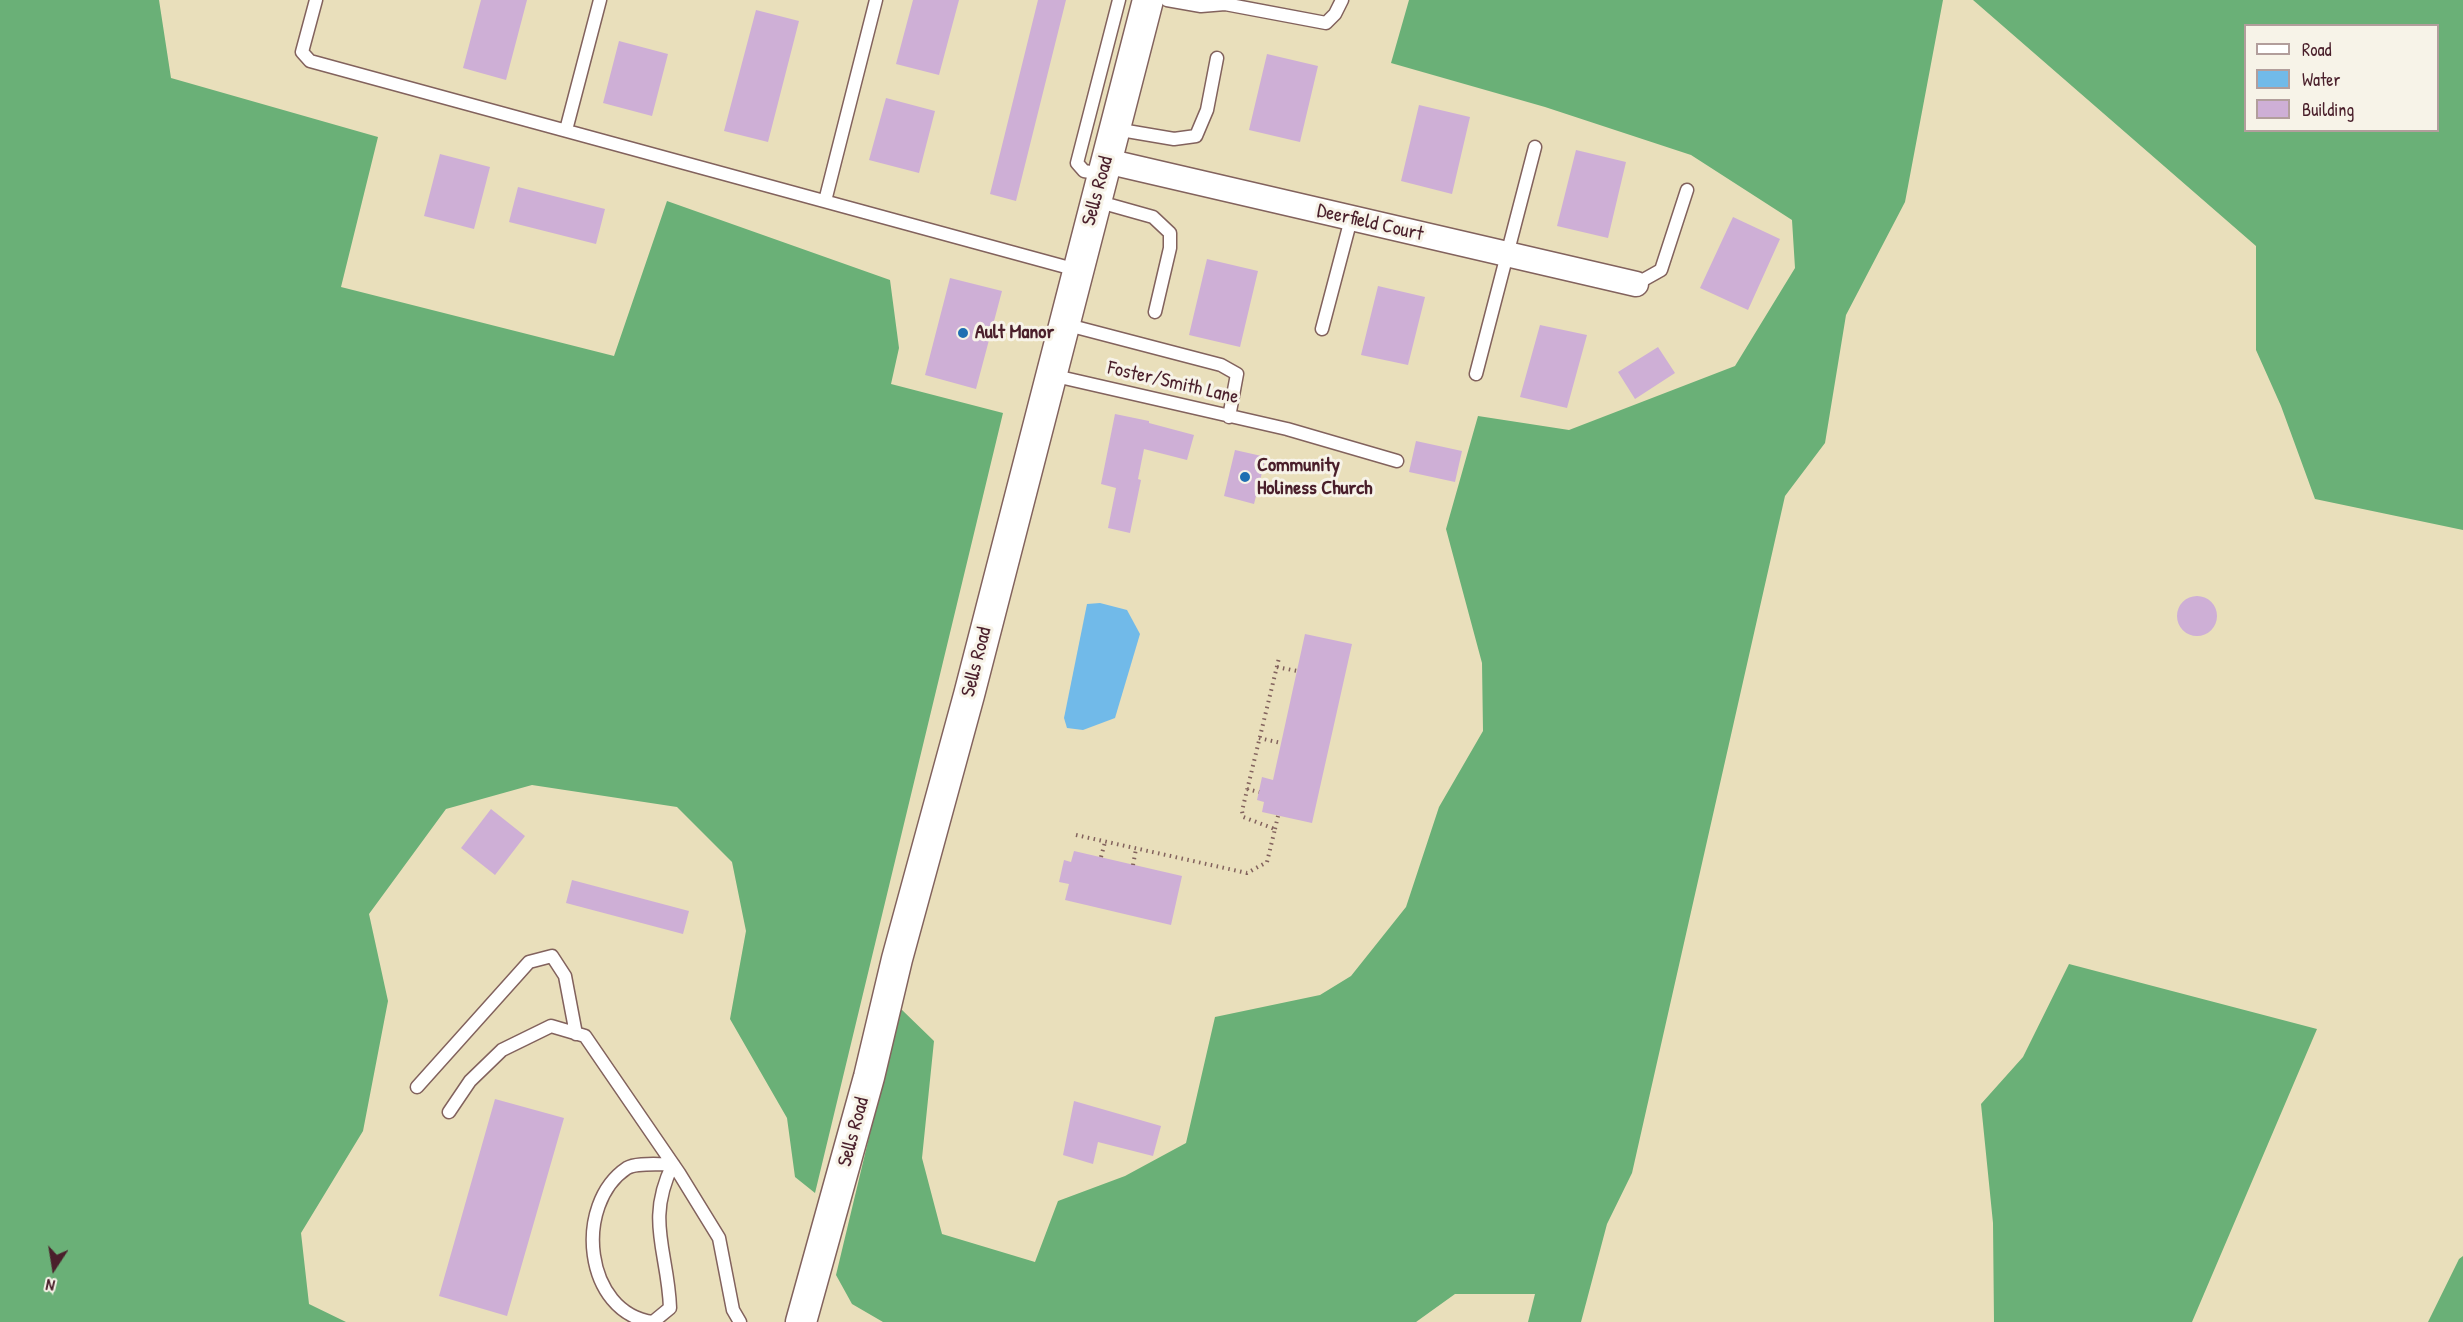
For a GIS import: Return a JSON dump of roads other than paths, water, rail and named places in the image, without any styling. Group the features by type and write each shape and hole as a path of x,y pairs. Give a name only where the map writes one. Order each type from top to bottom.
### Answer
{"street":[{"name":"Sells Road","path":"801,1322 869,1077 897,959 969,695 1114,129 1109,96 1132,18"},
{"name":"Deerfield Court","path":"1101,179 1351,219 1636,284"}],"lane":[{"path":"316,0 302,52 310,61 1077,270"},
{"path":"566,130 600,0"},
{"path":"825,201 876,0"},
{"path":"1119,0 1132,18"},
{"path":"1167,0 1226,4 1326,22 1335,15 1342,0"},
{"path":"1114,129 1174,139 1196,136 1207,110 1217,58"},
{"path":"1109,96 1077,163 1084,171 1101,179 1153,217 1170,233 1170,248 1155,312"},
{"path":"1476,374 1535,147"},
{"path":"1636,284 1661,270 1687,189"},
{"path":"1322,329 1351,219"},
{"path":"1063,324 1237,374 1230,417"},
{"name":"Foster/Smith Lane","path":"1050,374 1287,429 1397,461"},
{"path":"417,1087 529,962 552,956 565,976 576,1034"},
{"path":"449,1112 470,1081 502,1050 551,1026 585,1036 673,1164 719,1238 733,1310 740,1322"},
{"path":"673,1164 661,1187 657,1221 669,1288 670,1308 653,1322 637,1320 611,1301 598,1274 591,1230 610,1184 629,1166 673,1164"}],"water":[{"path":"1100,603 1127,610 1140,634 1115,718 1083,730 1067,728 1064,718 1087,604"}],"place":[{"name":"Ault Manor","path":"963,333"},
{"name":"Community Holiness Church","path":"1245,477"}]}
